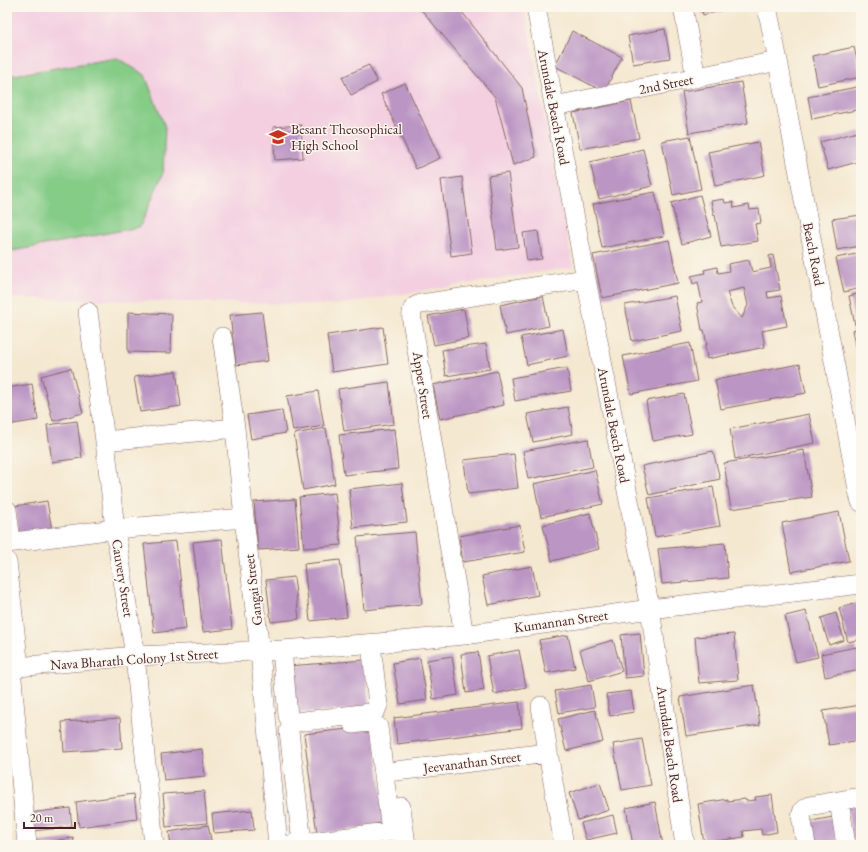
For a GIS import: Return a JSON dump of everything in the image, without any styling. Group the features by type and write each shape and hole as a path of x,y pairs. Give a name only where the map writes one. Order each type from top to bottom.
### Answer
{"street":[{"name":"Arundale Beach Road","path":"536,7 586,279 650,609 685,845"},
{"path":"683,7 696,78"},
{"name":"Beach Road","path":"767,7 861,502"},
{"name":"2nd Street","path":"554,106 778,61"},
{"name":"Apper Street","path":"464,635 411,314 413,308 416,305 421,304 586,279"},
{"name":"Cauvery Street","path":"88,312 115,529 135,656 154,845"},
{"name":"Gangai Street","path":"222,337 235,428 260,651 278,845"},
{"path":"105,441 235,428"},
{"path":"7,510 9,542 115,529 244,518"},
{"path":"7,562 12,668 26,845"},
{"name":"Kumannan Street","path":"260,651 464,635 650,609 861,584"},
{"path":"282,650 288,716 290,720 296,722 371,713 376,710 378,705 374,643"},
{"path":"374,643 396,772 400,835"},
{"name":"Nava Bharath Colony 1st Street","path":"12,668 135,656 260,651"},
{"path":"541,706 564,845"},
{"path":"268,733 370,722 378,727 400,835"},
{"path":"289,731 296,844 400,835"},
{"name":"Jeevanathan Street","path":"396,772 548,753"},
{"path":"806,845 801,816 803,810 809,806 861,796"},
{"path":"839,801 846,845"}],"shaded area":[{"name":"Besant Theosophical High School","path":"7,7 524,7 573,267 335,305 7,298"}],"green space":[{"path":"117,58 145,75 165,127 163,173 140,227 7,252 7,76"}],"building":[{"path":"419,7 458,7 522,88 536,157 513,165 495,97"},
{"path":"701,7 732,7 732,8 703,15"},
{"path":"665,29 670,58 633,64 628,36"},
{"path":"572,31 622,57 604,92 555,66"},
{"path":"854,47 861,77 818,86 812,56"},
{"path":"369,65 377,82 351,95 342,77"},
{"path":"741,82 748,123 689,133 682,92"},
{"path":"405,83 440,158 416,169 381,94"},
{"path":"861,86 861,109 812,119 808,97"},
{"path":"631,101 639,138 580,149 573,113"},
{"path":"301,125 303,158 275,160 273,127"},
{"path":"861,131 861,161 828,170 820,142"},
{"path":"690,136 701,189 673,195 662,141"},
{"path":"758,142 765,175 715,186 708,152"},
{"path":"643,149 652,186 599,199 590,162"},
{"path":"508,173 518,247 497,250 488,176"},
{"path":"462,177 472,253 451,256 441,180"},
{"path":"655,192 664,236 602,248 593,204"},
{"path":"700,195 711,236 682,244 671,203"},
{"path":"724,199 725,203 733,202 734,208 749,205 750,210 759,209 761,223 755,224 758,241 721,247 711,201"},
{"path":"861,215 861,246 837,250 832,219"},
{"path":"538,231 542,259 527,261 523,233"},
{"path":"669,240 678,283 602,298 593,255"},
{"path":"861,253 861,288 844,292 836,258"},
{"path":"773,255 780,290 767,292 768,298 781,296 787,326 762,331 765,347 707,359 705,345 707,345 704,330 702,330 697,303 702,302 698,282 693,284 691,276 705,273 704,270 717,267 718,273 729,271 728,264 749,260 752,272 771,268 769,256","holes":["744,288 748,305 742,318 732,307 727,292"]},
{"path":"861,293 861,324 855,325 849,296"},
{"path":"543,296 549,326 506,335 500,305"},
{"path":"675,296 682,331 632,341 625,305"},
{"path":"464,309 469,338 434,345 428,316"},
{"path":"128,312 172,314 171,353 128,352"},
{"path":"262,312 268,361 236,365 230,315"},
{"path":"383,327 388,364 332,372 327,335"},
{"path":"861,328 861,359 858,360 852,330"},
{"path":"563,329 568,356 527,365 521,337"},
{"path":"690,343 697,381 631,394 623,356"},
{"path":"486,344 490,369 446,376 442,350"},
{"path":"800,364 806,393 721,409 715,380"},
{"path":"71,368 83,413 53,421 41,376"},
{"path":"567,368 571,391 515,401 511,378"},
{"path":"176,371 181,406 140,412 134,377"},
{"path":"497,371 504,405 440,419 433,385"},
{"path":"389,382 394,424 344,431 338,389"},
{"path":"32,384 38,420 7,425 7,388"},
{"path":"318,391 324,426 293,431 287,396"},
{"path":"684,394 692,434 653,441 646,401"},
{"path":"568,407 573,434 533,442 527,414"},
{"path":"282,410 286,433 251,439 247,415"},
{"path":"809,414 815,443 735,459 730,429"},
{"path":"77,421 82,458 52,462 47,425"},
{"path":"326,428 335,484 303,490 294,434"},
{"path":"394,429 398,469 344,475 339,435"},
{"path":"588,439 593,467 528,479 523,451"},
{"path":"804,450 812,497 731,509 724,463"},
{"path":"713,451 720,479 649,495 642,466"},
{"path":"514,454 518,488 468,494 464,460"},
{"path":"595,470 603,504 541,517 534,484"},
{"path":"402,483 407,522 353,528 349,489"},
{"path":"713,487 720,526 655,537 648,498"},
{"path":"335,493 341,545 304,548 299,497"},
{"path":"295,499 299,547 258,550 254,502"},
{"path":"47,501 52,531 19,536 15,506"},
{"path":"839,512 849,561 791,572 782,523"},
{"path":"590,513 599,549 552,561 543,525"},
{"path":"520,525 525,552 463,562 459,536"},
{"path":"415,532 422,604 364,610 357,537"},
{"path":"222,539 232,629 203,632 193,542"},
{"path":"176,541 186,629 154,633 144,544"},
{"path":"725,543 728,578 662,584 658,549"},
{"path":"340,560 347,617 310,621 304,564"},
{"path":"532,566 538,595 488,605 482,576"},
{"path":"294,577 299,619 271,622 266,580"},
{"path":"861,602 861,639 848,642 839,608"},
{"path":"806,611 818,657 796,662 785,616"},
{"path":"836,613 844,640 829,645 821,618"},
{"path":"640,633 644,676 625,678 621,635"},
{"path":"734,634 738,680 699,683 695,637"},
{"path":"568,635 575,668 546,673 539,640"},
{"path":"613,640 622,671 589,681 580,650"},
{"path":"856,647 861,670 825,677 821,654"},
{"path":"519,650 526,687 494,694 487,656"},
{"path":"478,652 484,690 466,693 461,654"},
{"path":"452,656 458,695 433,699 427,660"},
{"path":"420,658 427,700 400,704 393,663"},
{"path":"365,660 369,708 293,714 288,666"},
{"path":"591,685 595,707 559,713 555,691"},
{"path":"754,685 760,725 686,736 680,697"},
{"path":"631,691 634,712 610,716 606,694"},
{"path":"519,702 522,728 397,744 394,718"},
{"path":"861,705 861,740 829,745 823,711"},
{"path":"595,710 603,742 566,751 558,719"},
{"path":"120,718 122,748 64,752 62,722"},
{"path":"373,726 386,825 317,834 304,734"},
{"path":"642,739 651,785 622,790 613,744"},
{"path":"202,749 205,776 164,780 161,754"},
{"path":"600,783 609,810 578,820 569,793"},
{"path":"204,791 207,823 166,827 163,794"},
{"path":"134,794 137,819 79,827 76,802"},
{"path":"772,795 777,832 762,835 761,829 743,831 744,837 704,843 698,804 727,799 727,801 745,799 746,801 756,800 755,797"},
{"path":"655,802 663,845 633,845 626,808"},
{"path":"861,802 861,845 856,845 855,842 853,843 846,803"},
{"path":"70,808 72,827 31,831 29,813"},
{"path":"252,810 254,830 214,833 212,814"},
{"path":"613,815 617,833 586,840 581,823"},
{"path":"833,817 838,845 810,845 806,822"},
{"path":"208,825 212,845 171,845 169,832"},
{"path":"73,838 74,845 34,845 34,843"}],"place":[{"name":"Besant Theosophical High School","path":"278,137"}]}
